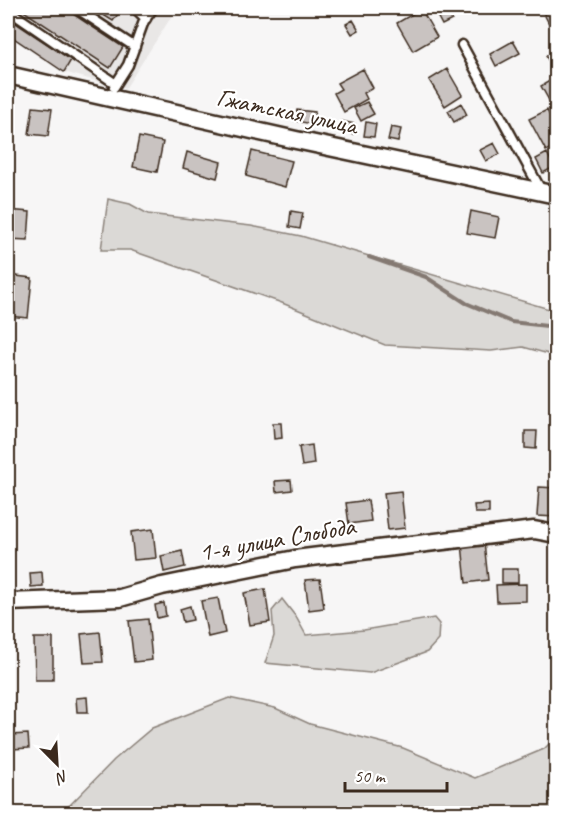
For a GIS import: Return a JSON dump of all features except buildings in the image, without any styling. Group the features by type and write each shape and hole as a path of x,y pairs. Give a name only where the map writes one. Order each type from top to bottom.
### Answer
{"street":[{"name":"Гжатская улица","path":"8,75 112,91 308,143 549,193"},
{"name":"1-я улица Слобода","path":"8,602 120,598 162,586 295,559 534,530 556,534"}],"lane":[{"path":"76,8 135,47"},
{"path":"135,8 146,19"},
{"path":"8,10 112,91 128,65 146,19 153,8"},
{"path":"462,45 549,193"}],"shaded area":[{"path":"8,8 177,8 125,89 64,72 8,34"},
{"path":"108,199 130,204 148,214 251,226 301,236 556,311 556,356 523,347 491,351 385,345 282,303 130,250 101,250"},
{"path":"282,599 306,635 364,630 434,618 439,624 438,640 427,652 370,673 265,663 274,636 272,611"},
{"path":"229,698 275,708 310,724 403,748 475,778 544,749 556,737 556,811 554,814 58,813 70,805 114,760 152,728"}],"waterway":[{"path":"369,257 426,277 466,303 511,322 556,327"}]}
